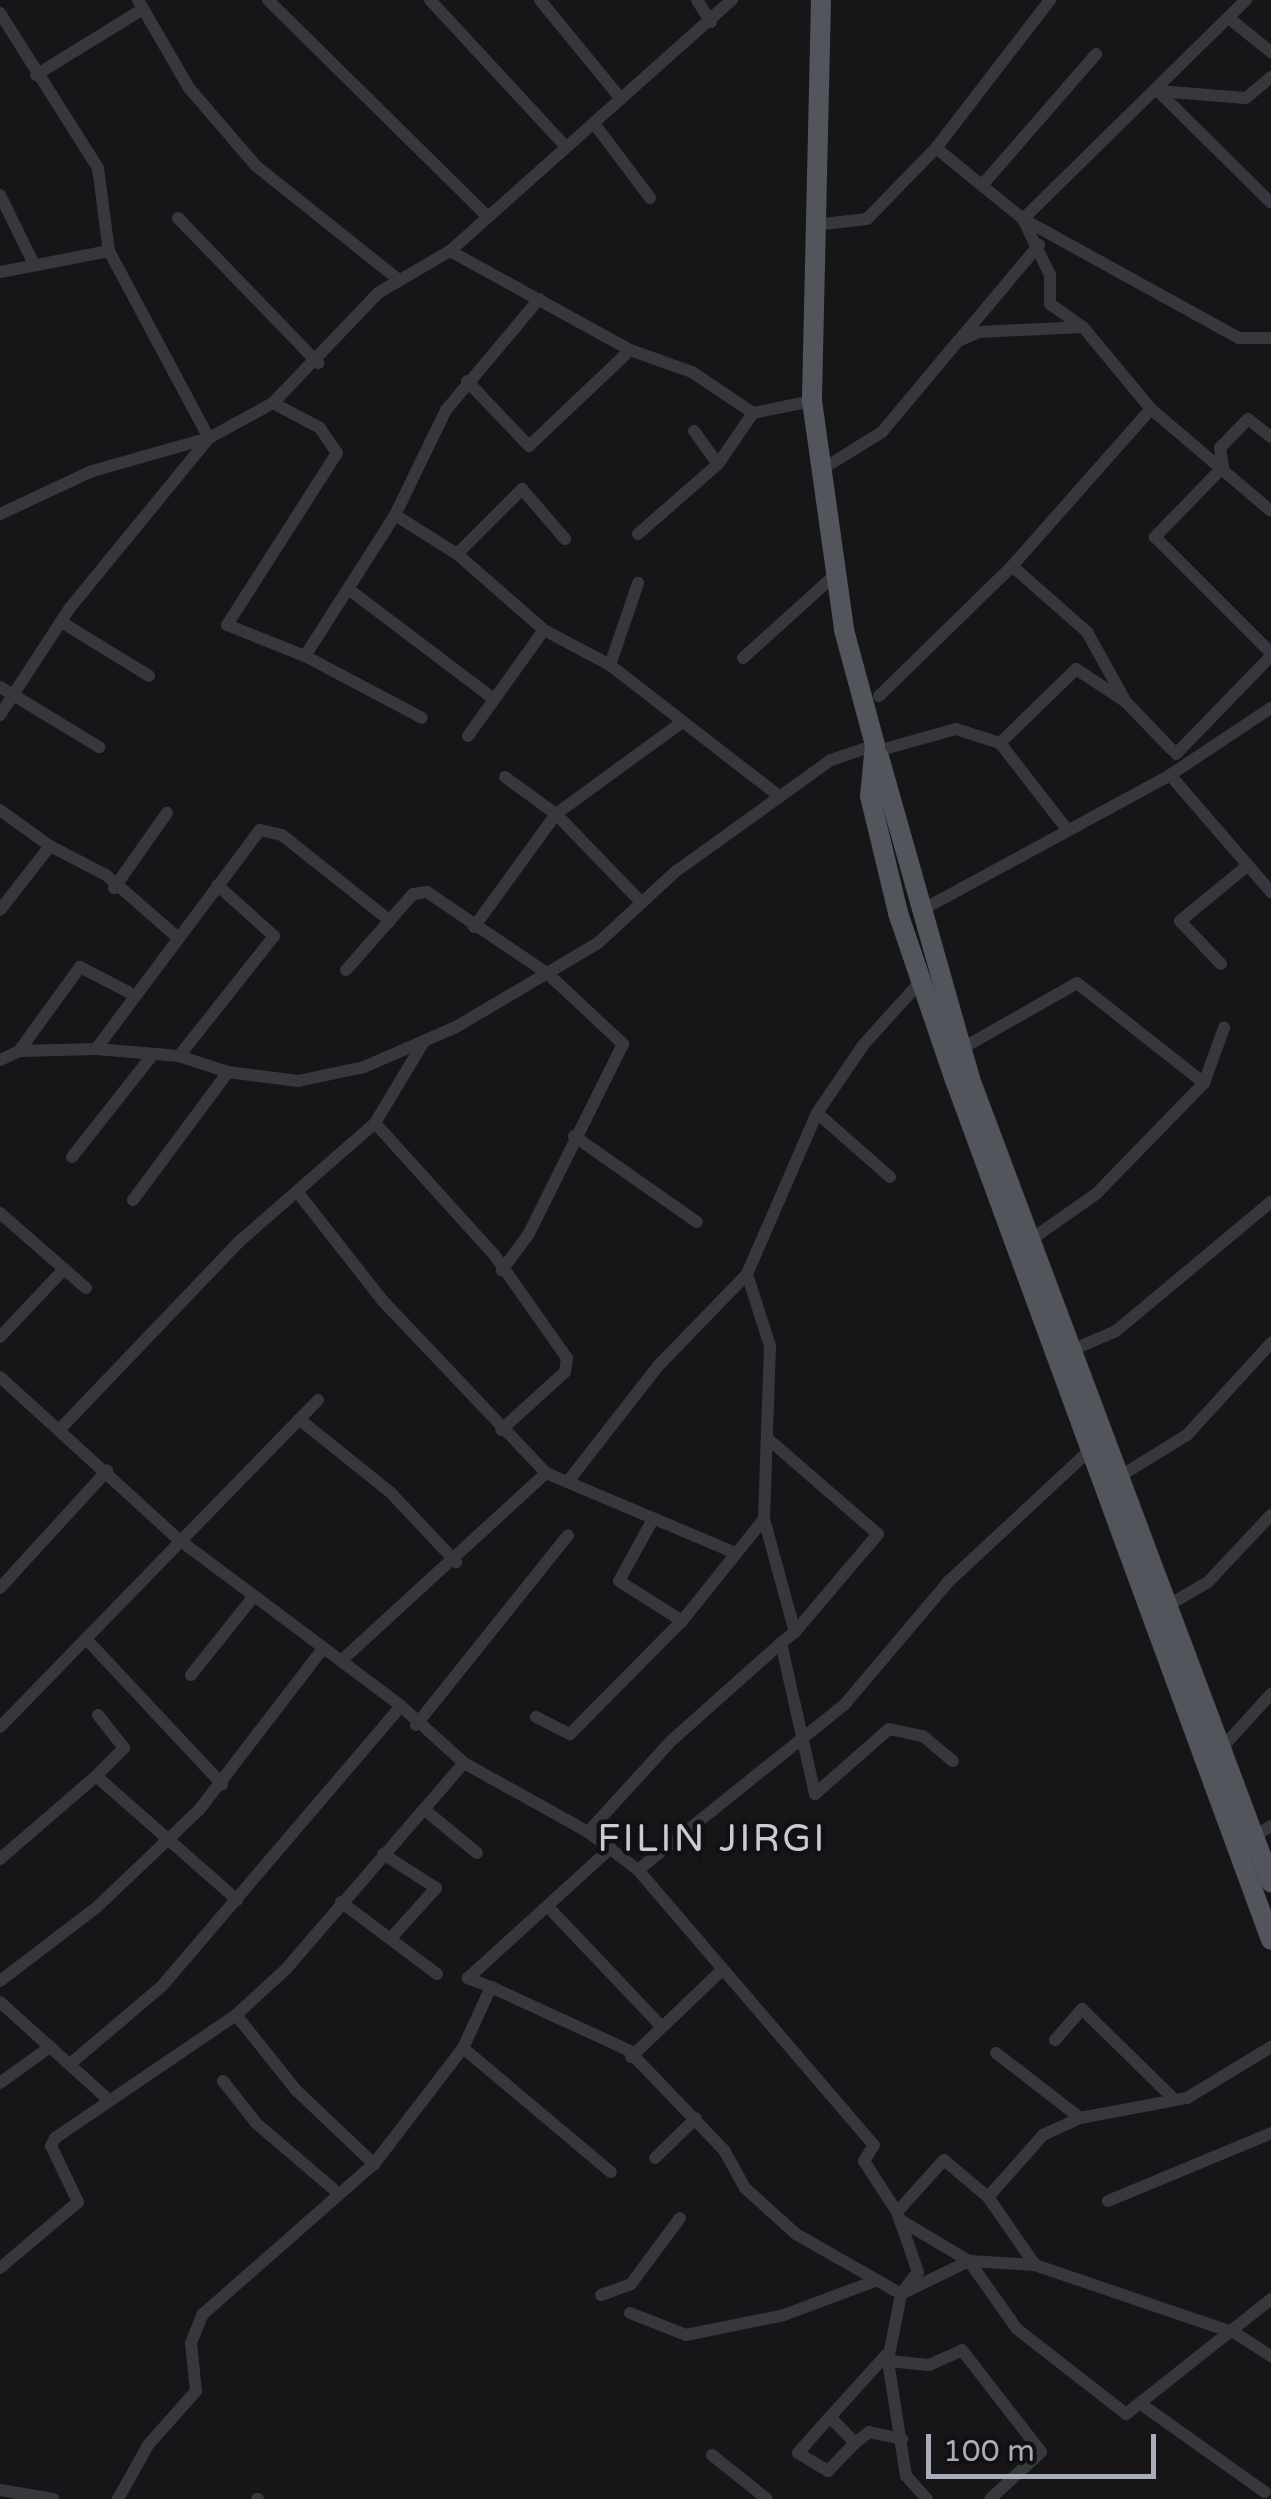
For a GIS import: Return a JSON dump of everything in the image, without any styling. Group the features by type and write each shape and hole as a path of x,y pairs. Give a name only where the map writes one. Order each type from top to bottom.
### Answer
{"main road":[{"path":"822,0 812,401 835,574 876,748 960,1049 1029,1241 1122,1475 1220,1750 1262,1832 1271,1882"},
{"path":"831,0 821,332 832,463 853,630 879,696 870,796 922,980 1271,1940"}],"street":[{"path":"268,0 488,217"},
{"path":"430,0 565,146"},
{"path":"540,0 621,99"},
{"path":"697,0 711,22"},
{"path":"0,514 92,471 209,438 274,403 318,363 378,293 450,250 565,146 596,126 732,0"},
{"path":"823,224 867,219 936,148 1050,0"},
{"path":"1022,219 1158,91 1246,0"},
{"path":"36,75 140,4 189,88 256,166 399,280"},
{"path":"0,13 98,168 109,251 209,438"},
{"path":"1230,18 1271,52"},
{"path":"984,182 1096,54"},
{"path":"1158,91 1246,98 1271,77"},
{"path":"1158,91 1271,203"},
{"path":"596,126 650,198"},
{"path":"936,148 984,182 1022,219 1039,245 1050,304 1083,327 1150,409 1223,466 1271,511"},
{"path":"0,194 34,264"},
{"path":"178,218 318,363"},
{"path":"1022,219 1227,332 1271,338"},
{"path":"832,463 882,432 1039,245"},
{"path":"450,250 630,350 692,372 753,414"},
{"path":"0,272 109,251"},
{"path":"305,656 351,592 467,382 538,299"},
{"path":"958,341 978,332 1083,327"},
{"path":"467,382 529,446 630,350"},
{"path":"638,534 718,464 753,414 812,401"},
{"path":"274,403 320,428 337,453 227,625 305,656 422,718"},
{"path":"879,696 1012,566 1150,409"},
{"path":"1223,466 1220,448 1248,419 1271,438"},
{"path":"694,432 718,464"},
{"path":"0,715 5,690 209,438"},
{"path":"1172,750 1271,654 1155,537 1223,466"},
{"path":"457,554 522,488 565,539"},
{"path":"395,515 457,554 544,630 610,665 780,797"},
{"path":"1012,566 1086,632 1126,702"},
{"path":"743,658 835,574"},
{"path":"610,665 638,583"},
{"path":"351,592 494,698"},
{"path":"63,622 150,676"},
{"path":"468,736 544,630"},
{"path":"1000,743 1076,669 1126,702 1185,764"},
{"path":"5,690 98,747"},
{"path":"920,911 1066,828 1170,775 1271,708"},
{"path":"474,926 556,814 682,722"},
{"path":"0,1061 18,1052 96,1049 152,1057 180,1056 228,1072 298,1081 364,1067 424,1041 598,943 642,902 831,760 956,729 1000,743 1066,828"},
{"path":"1170,775 1271,892"},
{"path":"506,776 556,814 642,902"},
{"path":"0,810 50,846 106,875 114,888 176,938"},
{"path":"114,888 166,812"},
{"path":"96,1049 176,938 269,829 390,920"},
{"path":"0,910 50,846"},
{"path":"1221,964 1180,921 1247,866"},
{"path":"180,1056 274,936 217,886"},
{"path":"346,970 420,890 548,974 622,1044 528,1235 502,1270"},
{"path":"18,1052 80,967 134,995"},
{"path":"568,1480 658,1366 747,1274 818,1113 864,1044 922,980"},
{"path":"960,1049 1078,983 1204,1084"},
{"path":"1029,1241 1096,1194 1204,1084 1224,1028"},
{"path":"62,1428 241,1240 376,1124 424,1041"},
{"path":"72,1157 152,1057"},
{"path":"134,1200 228,1072"},
{"path":"818,1113 890,1176"},
{"path":"376,1124 502,1270 569,1366 501,1430"},
{"path":"574,1136 698,1222"},
{"path":"299,1194 382,1300 501,1430 546,1473 652,1521 736,1553"},
{"path":"1072,1350 1116,1331 1271,1202"},
{"path":"0,1213 86,1288"},
{"path":"0,1336 64,1269"},
{"path":"747,1274 770,1346 764,1519 795,1632"},
{"path":"1122,1475 1187,1435 1271,1343"},
{"path":"0,1377 62,1428 178,1539 321,1651 342,1660 401,1706 416,1725 464,1763 588,1832 638,1870 874,2145 864,2161 898,2216 918,2272 902,2294 887,2358 906,2476 927,2499"},
{"path":"0,1727 89,1642 178,1539 318,1400"},
{"path":"299,1419 391,1493 456,1562"},
{"path":"588,1832 672,1740 795,1632 878,1534 767,1438"},
{"path":"638,1870 798,1744 894,1654 948,1582 1090,1450"},
{"path":"0,1588 107,1471"},
{"path":"342,1660 456,1562 546,1473"},
{"path":"1167,1606 1208,1582 1271,1515"},
{"path":"536,1717 570,1734 682,1620 764,1519"},
{"path":"652,1521 618,1581 682,1620"},
{"path":"416,1725 568,1534"},
{"path":"191,1676 254,1596"},
{"path":"89,1642 222,1784"},
{"path":"782,1642 798,1744 815,1794 888,1729 923,1736 953,1761"},
{"path":"0,1981 86,1916 222,1784 321,1651"},
{"path":"1220,1750 1271,1694"},
{"path":"70,2064 162,1986 401,1706"},
{"path":"0,1860 124,1748 98,1716"},
{"path":"0,2268 76,2204 52,2142 236,2014 426,1811 464,1763"},
{"path":"96,1776 237,1900"},
{"path":"426,1811 477,1853"},
{"path":"611,1848 551,1910 468,1978 632,2057 696,2118 746,2188 796,2234 902,2294"},
{"path":"383,1854 436,1888 390,1938"},
{"path":"341,1902 437,1974"},
{"path":"551,1910 660,2024"},
{"path":"632,2057 660,2024 722,1970"},
{"path":"118,2499 148,2445 196,2390 191,2343 203,2314 374,2164 463,2048 491,1987"},
{"path":"0,2002 110,2100"},
{"path":"1055,2040 1082,2009 1174,2099"},
{"path":"236,2014 296,2090 374,2164"},
{"path":"0,2083 50,2047"},
{"path":"988,2198 1043,2135 1080,2118 1174,2099 1271,2047"},
{"path":"463,2048 611,2172"},
{"path":"996,2053 1080,2118"},
{"path":"223,2081 256,2123 339,2194"},
{"path":"655,2158 696,2118"},
{"path":"1108,2201 1271,2133"},
{"path":"898,2216 944,2160 988,2198 1036,2265"},
{"path":"898,2216 969,2260 1017,2328 1126,2414 1220,2332 1271,2299"},
{"path":"601,2295 631,2284 680,2218"},
{"path":"902,2294 969,2260 1036,2265 1220,2332 1271,2356"},
{"path":"630,2314 686,2335 784,2316 875,2281"},
{"path":"887,2358 929,2365 962,2350 1040,2452 990,2499"},
{"path":"887,2358 798,2454 828,2470 870,2432 902,2439"},
{"path":"1140,2404 1265,2492"},
{"path":"830,2417 856,2443"},
{"path":"712,2455 767,2499"},
{"path":"0,2490 53,2499"}],"district":[{"name":"FILIN JIRGI","path":"712,1840"}]}
